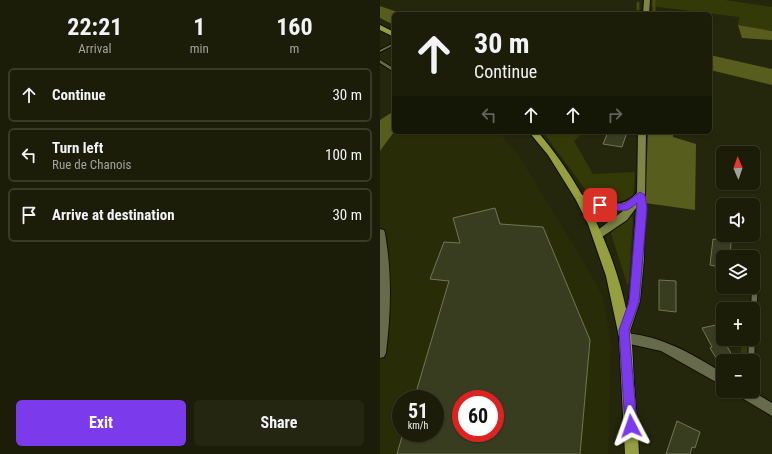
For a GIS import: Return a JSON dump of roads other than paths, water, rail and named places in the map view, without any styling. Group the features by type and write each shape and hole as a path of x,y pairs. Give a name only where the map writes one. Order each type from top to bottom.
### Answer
{"main road":[{"path":"380,27 392,34"},
{"path":"534,134 552,156 580,197 599,235 611,270 624,334 632,454"}],"street":[{"path":"646,12 647,0"},
{"path":"642,134 640,195 642,208 634,302 624,334 646,339 662,345 716,376"},
{"path":"580,197 600,205 621,208 629,205 640,195"},
{"path":"599,235 624,217 640,195"},
{"path":"380,233 387,294 380,353"},
{"path":"753,398 772,410"}],"lane":[{"path":"380,51 392,45"},
{"path":"380,61 392,69"}],"waterway":[{"path":"654,0 654,11"},
{"path":"638,3 638,9"}]}
